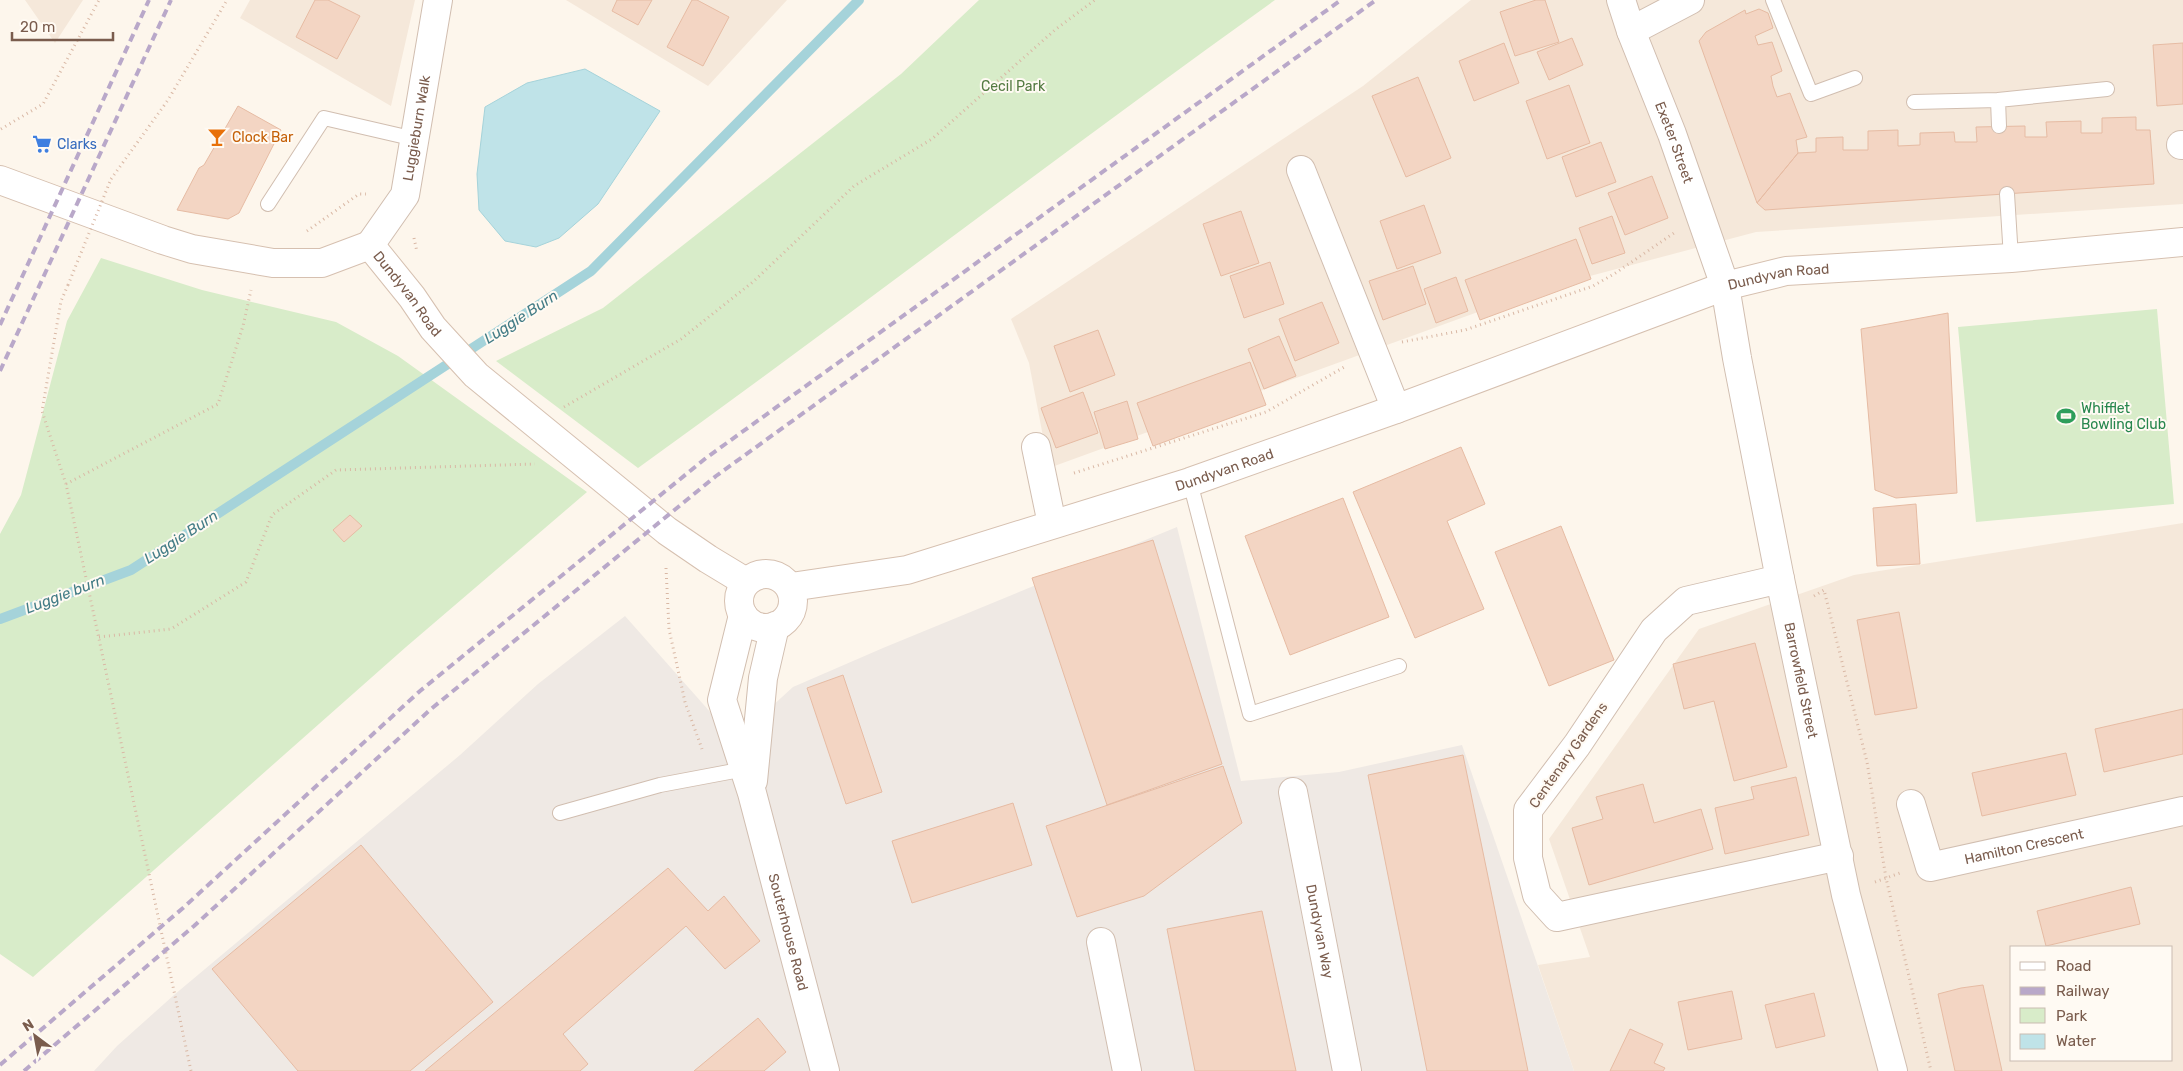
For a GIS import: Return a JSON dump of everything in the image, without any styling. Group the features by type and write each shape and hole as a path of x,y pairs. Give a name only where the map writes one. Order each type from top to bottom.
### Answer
{"street":[{"name":"Luggieburn Walk","path":"370,245 405,195 438,0"},
{"name":"Exeter Street","path":"1621,0 1631,31 1672,134 1725,286"},
{"path":"1631,31 1690,0"},
{"path":"1301,170 1396,409"},
{"name":"Dundyvan Road","path":"0,180 192,249 273,263 322,263 370,245 412,297 433,328 476,375 676,538 746,582"},
{"name":"Dundyvan Road","path":"791,588 907,570 1190,482 1396,409 1725,286 1786,271 2011,258 2183,242"},
{"name":"Barrowfield Street","path":"1725,286 1736,358 1846,895 1893,1071"},
{"path":"1036,447 1052,524"},
{"path":"768,573 778,576 791,588 794,596 793,606 790,615 784,622 775,626 757,626 749,622 743,614 739,602 740,592 746,582 754,576 768,573"},
{"name":"Centenary Gardens","path":"1780,579 1686,601 1654,630 1577,745 1528,810 1528,858 1537,895 1557,916 1839,856"},
{"name":"Souterhouse Road","path":"743,614 722,700 749,781 825,1071"},
{"name":"Souterhouse Road","path":"749,781 763,678 775,626"},
{"name":"Dundyvan Way","path":"1293,792 1347,1071"},
{"path":"1911,804 1930,867"},
{"name":"Hamilton Crescent","path":"1930,867 2183,810"},
{"path":"1101,942 1127,1071"}],"lane":[{"path":"1773,0 1811,94 1855,78"},
{"path":"1914,102 1998,100 2107,89"},
{"path":"1998,100 2000,126"},
{"path":"268,204 324,118 415,139"},
{"path":"2007,194 2011,258"},
{"path":"1190,482 1250,714 1399,666"},
{"path":"560,813 660,785 712,775 749,781"}],"path":[{"path":"0,129 43,104 99,0"},
{"path":"191,1071 66,484 42,411 61,301 111,179 168,100 227,0"},
{"path":"537,423 681,339 754,281 854,186 932,139 1056,29 1095,0"},
{"path":"302,234 359,194 405,195"},
{"path":"66,484 218,404 243,326 257,260"},
{"path":"99,637 172,629 246,582 272,515 336,470 583,463"},
{"path":"676,538 666,566 669,629 685,702 712,775"},
{"path":"1787,611 1824,590 1867,762 1886,878 1931,1071"},
{"path":"1846,895 1903,872 1930,867"}],"shaded area":[{"path":"25,0 83,0 55,43"},
{"path":"250,0 415,0 391,106 240,18"},
{"path":"566,0 787,0 708,86"},
{"path":"1471,0 2183,0 2183,204 1756,232 1541,289 1049,468 1029,363 1011,319 1363,86"},
{"path":"2183,523 2183,1071 1574,1071 1538,965 1590,957 1549,839 1699,629 1854,575"},
{"path":"1177,527 1241,781 1339,772 1462,745 1574,1071 94,1071 117,1046 174,995 460,755 538,684 625,616 735,740 793,687"}],"green space":[{"name":"Cecil Park","path":"979,0 1275,0 638,468 496,361 603,308 901,74"},
{"path":"101,258 202,290 336,322 398,356 587,492 406,647 33,977 0,954 0,534 21,495 67,321"},
{"name":"Whifflet Bowling Club","path":"2157,309 2174,504 1976,522 1958,327"}],"water":[{"path":"585,69 660,111 598,204 559,238 536,247 505,241 479,210 477,174 485,107 527,83"}],"building":[{"path":"315,0 328,0 360,16 337,59 296,37"},
{"path":"617,0 652,0 638,25 612,11"},
{"path":"692,0 697,0 729,17 703,66 667,47"},
{"path":"1536,0 1545,0 1559,42 1515,56 1500,12"},
{"path":"1759,9 1768,13 1773,28 1755,36 1758,45 1772,42 1782,71 1771,76 1777,97 1790,93 1807,137 1796,140 1798,153 1757,203 1699,41 1706,32 1745,10 1746,14"},
{"path":"1572,38 1583,65 1549,80 1537,52"},
{"path":"1504,43 1519,83 1474,101 1459,61"},
{"path":"2183,43 2183,104 2157,106 2153,45"},
{"path":"1418,77 1451,158 1406,177 1372,96"},
{"path":"1569,85 1590,143 1547,159 1526,101"},
{"path":"238,106 281,130 239,213 228,219 177,210 199,168 204,165"},
{"path":"2136,117 2136,130 2150,130 2154,184 1765,210 1757,203 1798,153 1816,152 1816,138 1843,137 1843,150 1868,150 1868,131 1898,130 1898,146 1920,145 1920,133 1954,132 1955,142 1977,142 1976,127 2025,126 2025,137 2047,137 2046,122 2081,121 2081,133 2102,133 2102,118"},
{"path":"1601,142 1616,182 1576,197 1562,157"},
{"path":"1652,176 1668,218 1625,235 1608,193"},
{"path":"1424,205 1441,253 1397,269 1380,221"},
{"path":"1241,211 1259,263 1221,276 1203,224"},
{"path":"1612,216 1625,253 1592,264 1579,228"},
{"path":"1576,239 1591,279 1480,320 1465,280"},
{"path":"1270,262 1284,304 1244,318 1230,276"},
{"path":"1413,266 1426,304 1383,320 1369,281"},
{"path":"1456,277 1468,311 1436,323 1424,289"},
{"path":"1322,302 1339,343 1295,361 1279,319"},
{"path":"1948,313 1957,493 1896,498 1875,490 1861,329"},
{"path":"1098,330 1115,375 1070,392 1054,346"},
{"path":"1279,336 1296,376 1264,389 1248,349"},
{"path":"1250,362 1266,405 1153,446 1137,403"},
{"path":"1083,392 1098,433 1056,448 1041,408"},
{"path":"1127,401 1138,439 1105,449 1094,412"},
{"path":"1461,447 1485,504 1447,521 1484,609 1415,638 1353,492"},
{"path":"1343,498 1389,617 1290,655 1245,536"},
{"path":"1916,504 1920,564 1877,566 1873,508"},
{"path":"350,515 362,526 344,542 333,530"},
{"path":"1561,526 1614,660 1549,686 1495,552"},
{"path":"1153,540 1222,764 1107,805 1032,578"},
{"path":"1899,612 1917,708 1875,715 1857,620"},
{"path":"1755,643 1787,767 1734,781 1714,701 1684,709 1673,664"},
{"path":"843,675 882,792 846,804 807,688"},
{"path":"2183,709 2183,754 2104,772 2095,729"},
{"path":"2066,753 2076,795 1982,816 1972,773"},
{"path":"1463,755 1528,1071 1427,1071 1368,775"},
{"path":"1223,766 1242,823 1144,896 1077,917 1046,826"},
{"path":"1796,777 1809,835 1725,854 1715,808 1754,799 1751,787"},
{"path":"1643,784 1654,823 1701,809 1713,849 1589,885 1572,828 1603,819 1596,797"},
{"path":"1013,803 1032,865 912,903 892,841"},
{"path":"361,845 493,1002 410,1071 298,1071 212,969"},
{"path":"668,868 708,911 724,896 760,941 725,969 686,926 563,1034 588,1064 580,1071 425,1071"},
{"path":"2131,887 2140,924 2046,946 2037,911"},
{"path":"1262,911 1296,1071 1195,1071 1167,929"},
{"path":"1983,985 2002,1071 1955,1071 1938,994"},
{"path":"1732,991 1742,1039 1688,1050 1678,1002"},
{"path":"1814,993 1825,1036 1776,1048 1765,1005"},
{"path":"758,1018 786,1052 764,1071 694,1071"},
{"path":"1630,1029 1663,1044 1654,1063 1665,1068 1663,1071 1610,1071"}],"waterway":[{"name":"Luggie Burn","path":"0,619 131,570 591,271 859,0"}],"railway":[{"path":"0,325 149,0"},
{"path":"0,371 171,0"},
{"path":"0,1065 183,908 420,691 706,458 1341,0"},
{"path":"24,1071 194,926 431,709 716,476 1376,0"}],"place":[{"name":"Clock Bar","path":"217,137"},
{"name":"Clarks","path":"42,144"},
{"name":"Whifflet Bowling Club","path":"2066,416"}],"water label":[{"name":"Luggie burn","path":"65,594"}]}
